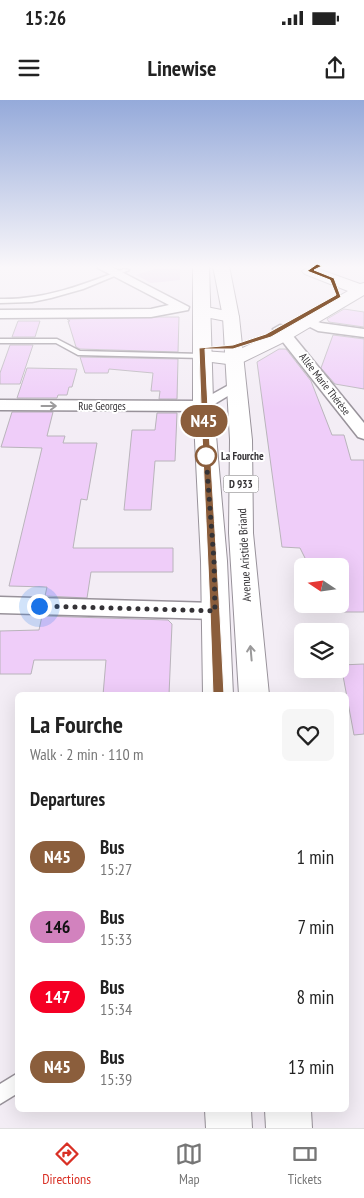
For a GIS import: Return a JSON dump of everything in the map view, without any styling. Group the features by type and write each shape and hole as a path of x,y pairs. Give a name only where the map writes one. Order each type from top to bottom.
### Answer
{"main road":[{"name":"D 933","path":"201,314 203,406 214,561 218,692"},
{"path":"216,314 231,317"},
{"name":"Avenue Aristide Briand","path":"230,314 241,440 241,533 254,692"},
{"path":"282,332 310,314"},
{"path":"202,352 234,353 268,336 307,322 320,314"},
{"path":"228,1112 229,1128"},
{"path":"288,1112 289,1128"}],"street":[{"path":"307,322 318,327 364,333"},
{"name":"Allée Marie Thérèse","path":"282,332 294,344 364,434"},
{"path":"203,406 236,386"},
{"name":"Rue Georges","path":"0,405 203,406"},
{"path":"342,407 364,411"},
{"path":"0,605 215,611"}],"lane":[{"path":"0,341 57,341 78,353 202,352"},
{"path":"0,1095 15,1084"}],"building":[{"path":"336,314 364,314 364,327 329,322 327,319"},
{"path":"179,317 178,352 80,349 76,347 68,321 70,321 67,319"},
{"path":"18,321 40,321 35,337 12,337"},
{"path":"333,335 364,339 364,389 335,384 321,368"},
{"path":"10,345 33,345 20,384 0,384 0,373"},
{"path":"279,349 286,349 311,381 332,435 344,435 351,460 364,460 364,612 349,612 349,558 305,558 300,548 282,547 257,362"},
{"path":"80,357 178,359 177,399 159,399 160,391 151,391 153,373 109,369 108,373 85,373"},
{"path":"27,368 77,369 72,387 69,387 67,395 58,395 57,398 17,398"},
{"path":"12,412 53,412 47,436 65,436 63,443 97,443 87,500 81,499 73,548 173,548 173,572 91,572 87,598 45,596 47,587 9,586 42,448 1,447"},
{"path":"157,413 177,413 175,461 155,461 151,510 124,510 132,430 155,430"},
{"path":"42,616 168,620 172,624 169,692 103,692 106,660 34,660 31,674 0,674 0,631 39,630"},
{"path":"364,664 364,734 354,735 349,708 349,692 346,692 343,678 349,678 349,665"}],"bus line":[{"name":"N45","path":"218,692 214,561 206,461 202,348 233,347 268,336 306,314"}],"place":[{"name":"La Fourche","path":"206,456"}],"route":[{"path":"39,606 215,611 214,561 206,456"}]}
